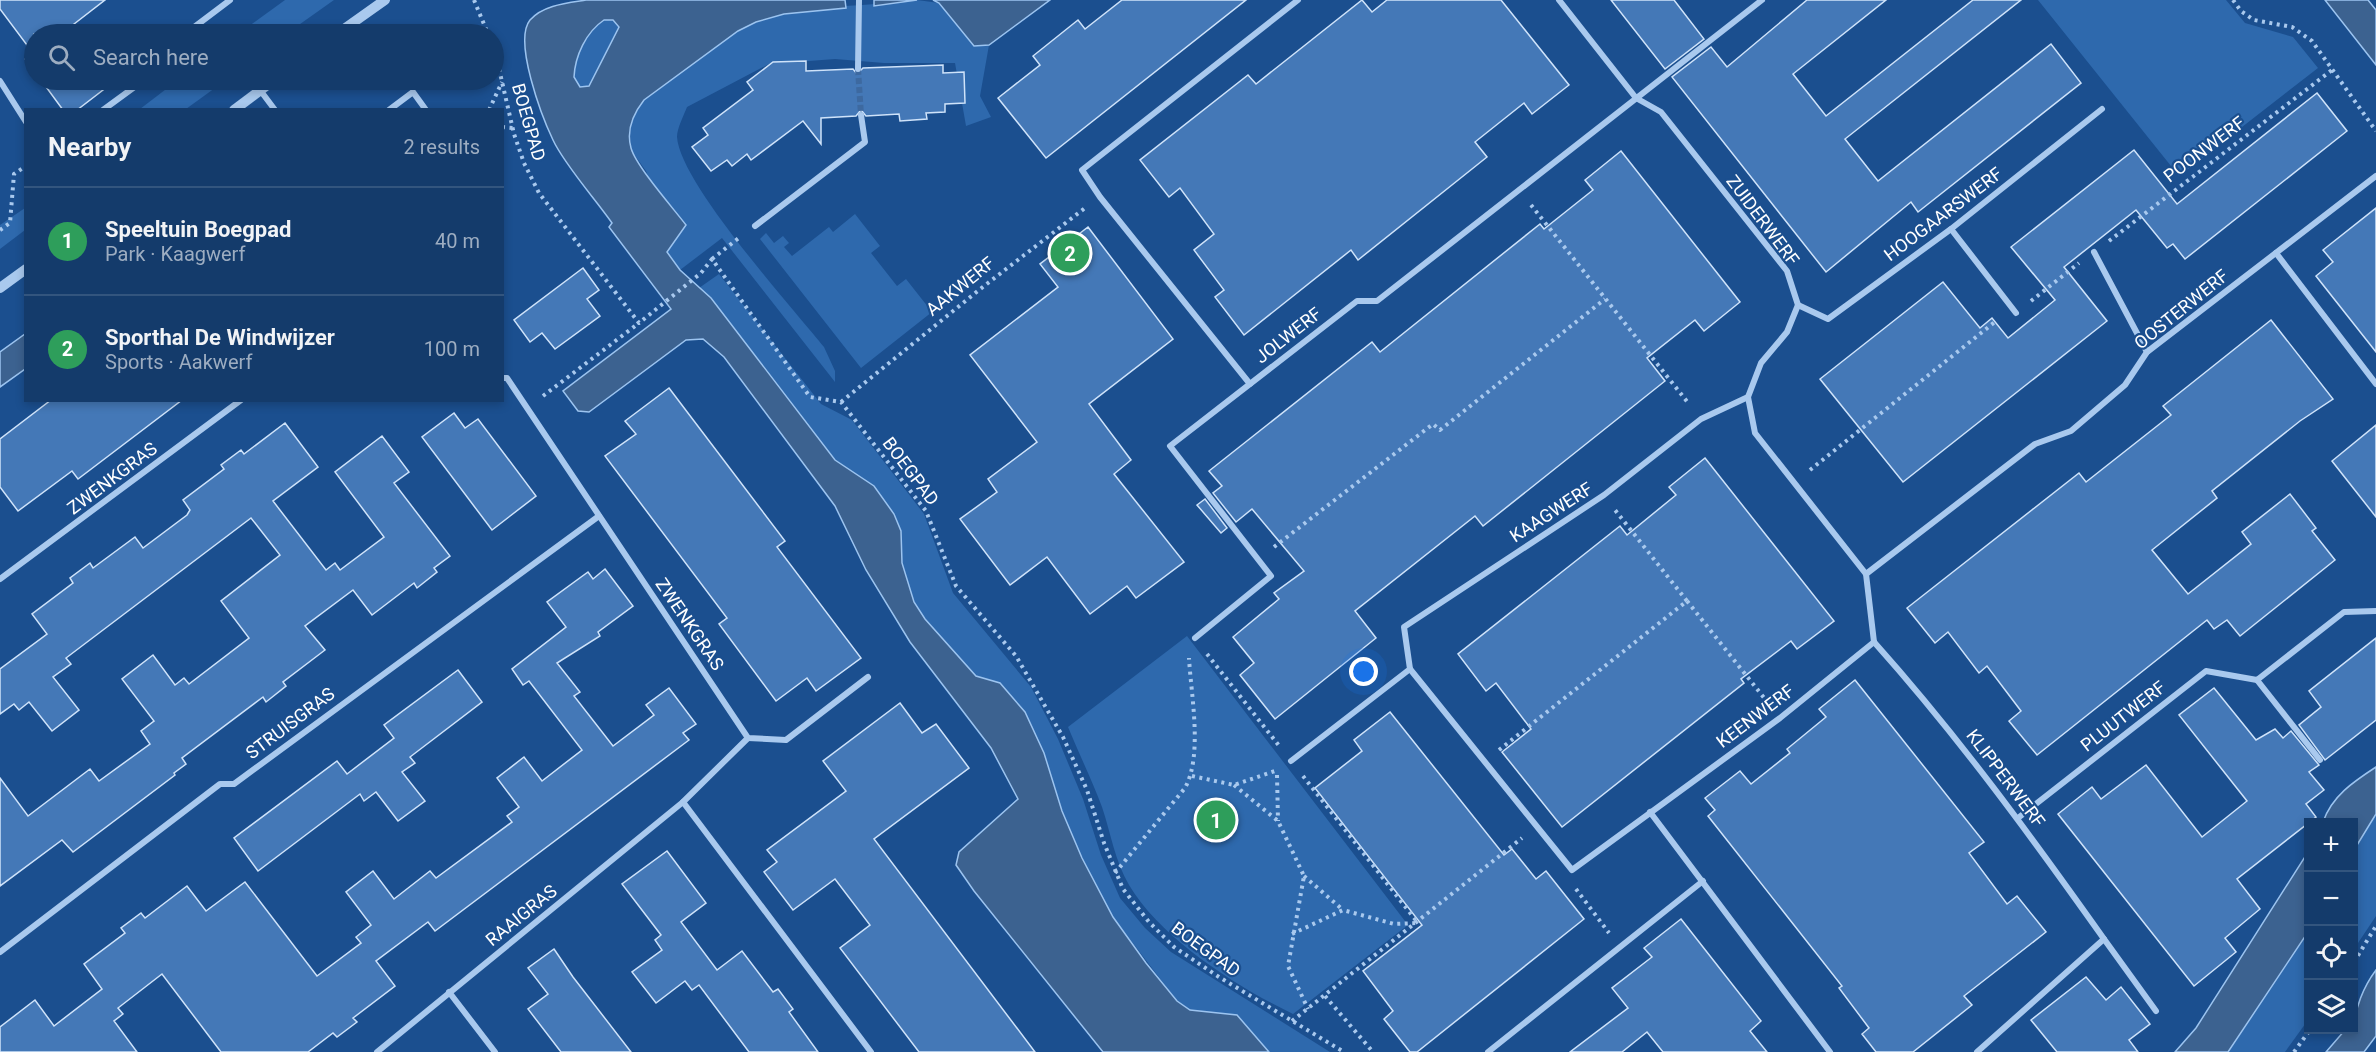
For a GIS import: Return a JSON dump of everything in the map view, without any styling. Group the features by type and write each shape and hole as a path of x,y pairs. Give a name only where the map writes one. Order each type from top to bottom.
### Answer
{"street":[{"path":"198,24 230,0"},
{"path":"351,24 385,0"},
{"path":"858,69 859,0"},
{"path":"1250,384 1100,197 1082,170 1298,0"},
{"name":"ZUIDERWERF","path":"1559,0 1636,98 1661,112 1787,272 1798,305"},
{"name":"JOLWERF","path":"1195,638 1271,576 1170,446 1357,301 1377,301 1762,0"},
{"path":"0,81 24,119"},
{"path":"106,108 130,90"},
{"path":"237,108 260,90 274,108"},
{"path":"392,108 413,92 425,108"},
{"name":"HOOGAARSWERF","path":"1798,305 1828,319 1951,229 2102,110"},
{"path":"755,226 864,142 861,116"},
{"name":"OOSTERWERF","path":"1866,574 2036,444 2071,431 2125,385 2147,352 2376,176"},
{"path":"1951,229 2014,310"},
{"path":"2094,252 2147,352"},
{"path":"2276,253 2376,384"},
{"path":"0,288 24,270"},
{"path":"1798,305 1786,332 1761,363 1748,397 1755,434 1866,574 1874,642"},
{"name":"ZWENKGRAS","path":"504,378 507,378 748,738"},
{"name":"KAAGWERF","path":"1410,669 1404,627 1604,495 1701,418 1748,397"},
{"name":"ZWENKGRAS","path":"0,579 238,402"},
{"name":"STRUISGRAS","path":"0,952 220,784 234,784 599,516"},
{"path":"2320,760 2257,680 2344,612 2376,610"},
{"name":"KEENWERF","path":"1572,870 1780,718 1874,642"},
{"name":"KLIPPERWERF","path":"1874,642 1937,713 2018,818 2156,1011"},
{"path":"1291,761 1410,669 1572,870"},
{"name":"PLUUTWERF","path":"2018,818 2206,671 2257,680"},
{"path":"748,738 786,740 868,677"},
{"name":"RAAIGRAS","path":"377,1052 683,802 748,738"},
{"path":"683,802 871,1052"},
{"path":"1650,812 1830,1052"},
{"path":"1488,1052 1702,881"},
{"path":"1977,1052 2104,939"},
{"path":"449,992 495,1052"}],"path":[{"path":"474,0 484,24"},
{"path":"2232,0 2241,11 2254,20 2292,27 2312,41 2376,131"},
{"name":"POONWERF","path":"1793,484 2014,310 2094,252 2332,70"},
{"name":"BOEGPAD","path":"504,86 513,128 524,163 539,193 639,322"},
{"path":"490,108 499,90"},
{"path":"504,127 513,128"},
{"path":"0,230 10,223 14,174 24,167"},
{"path":"1520,190 1701,418"},
{"name":"AAKWERF","path":"841,402 970,297 1100,197"},
{"path":"526,409 702,273 712,259 755,226"},
{"path":"712,259 810,397 841,402"},
{"path":"1259,559 1433,424 1440,430 1605,299"},
{"name":"BOEGPAD","path":"841,402 926,511 956,586 1016,656 1063,737 1087,790 1115,873 1123,889 1149,922 1174,946 1344,1052"},
{"path":"1604,495 1780,718"},
{"path":"1484,761 1687,601"},
{"path":"1115,873 1185,788 1192,776 1194,758 1189,651 1195,638 1418,923"},
{"path":"1234,785 1277,771 1291,761"},
{"path":"1277,771 1278,821 1304,876 1343,910 1394,924 1418,923"},
{"path":"1192,776 1234,785 1278,821"},
{"path":"1292,1021 1418,923 1536,826"},
{"path":"1572,870 1576,891 1620,946"},
{"path":"1304,876 1288,966 1308,1009"},
{"path":"1292,934 1343,910"},
{"path":"2358,955 2376,926"},
{"path":"1325,996 1373,1052"},
{"path":"2294,1052 2307,1034"}],"shaded area":[{"path":"285,0 334,0 300,24 252,24"},
{"path":"586,0 845,0 846,8 784,14 756,22 738,31 640,105 629,135 634,156 686,225 667,252 680,270 711,298 835,460 874,486 894,514 901,531 902,563 914,602 925,619 976,676 1000,683 1025,712 1044,753 1062,811 1082,858 1113,917 1146,963 1177,1001 1190,1010 1237,1015 1269,1052 1103,1052 974,891 956,865 959,852 1018,799 991,748 910,642 866,570 835,506 724,357 703,339 686,340 589,412 578,411 563,391 671,309 609,227 612,223 558,150 542,114 531,79 525,44 526,30 530,20 548,8","holes":["604,20 613,20 619,27 589,86 580,87 574,77 583,45 598,25"]},
{"path":"874,0 917,0 874,6"},
{"path":"917,0 939,3 974,45 989,45 980,96 991,117 966,126 955,63 884,63 835,59 769,64 687,107 677,133 683,158 716,213 824,347 835,371 835,382 722,238 680,270 667,252 674,240 646,171 631,150 630,133 633,115 643,100 699,57 730,36 757,22 815,9"},
{"path":"933,0 1050,0 989,45 974,46 939,3"},
{"path":"2038,0 2226,0 2245,23 2293,37 2318,68 2179,176"},
{"path":"2325,0 2368,0 2376,10 2376,65"},
{"path":"603,20 613,20 619,26 589,86 580,87 574,77 579,53 591,31"},
{"path":"165,90 212,90 187,108 141,108"},
{"path":"24,209 24,231 0,249 0,225"},
{"path":"855,214 880,246 871,253 897,286 906,279 932,312 861,368 760,239 766,233 774,243 783,236 789,243 784,247 792,256 829,227 833,232"},
{"path":"719,274 821,404 852,420 924,514 953,593 1031,687 1058,739 1083,799 1101,855 1120,898 1145,928 1171,952 1330,1052 1269,1052 1237,1015 1190,1010 1177,1001 1113,917 1082,858 1000,683 976,676 925,619 914,602 902,563 901,531 874,486 835,460 711,299 699,288"},
{"path":"24,335 24,370 0,387 0,352"},
{"path":"1187,636 1408,925 1293,1014 1248,990 1202,960 1160,924 1143,905 1129,885 1120,866 1102,807 1068,727"},
{"path":"2376,767 2376,814 2358,843 2358,818 2325,818 2338,797 2351,784"},
{"path":"2376,814 2376,916 2358,943 2358,872 2358,843"},
{"path":"2304,858 2304,938 2228,1052 2175,1052 2196,1028"},
{"path":"2304,938 2304,1026 2285,1052 2228,1052"},
{"path":"2376,970 2376,1036 2364,1052 2326,1052 2342,1034 2358,1034 2358,1006"}],"building":[{"path":"0,0 105,0 74,24 24,24 24,41 0,9"},
{"path":"1122,0 1246,0 1046,158 998,98 1040,65 1033,56 1078,20 1085,29"},
{"path":"1362,0 1372,12 1387,0 1501,0 1569,85 1532,114 1524,103 1475,142 1487,157 1358,260 1351,250 1244,335 1215,297 1224,290 1194,250 1214,234 1180,188 1169,197 1140,160 1248,75 1256,84"},
{"path":"1611,0 1674,0 1704,39 1665,69"},
{"path":"1807,0 1886,0 1793,74 1826,116 1973,0 2021,0 1845,139 1878,181 2051,44 2081,83 1918,212 1911,202 1826,272 1672,77 1711,47 1727,67"},
{"path":"806,61 806,71 853,69 857,74 863,68 943,65 943,73 964,72 965,103 945,104 945,112 926,113 927,119 900,121 899,114 866,116 861,110 856,116 821,118 821,144 803,121 751,160 747,154 732,166 727,160 711,171 692,147 708,135 703,128 753,90 747,82 773,62"},
{"path":"48,90 103,90 80,108 62,108"},
{"path":"2317,93 2347,131 2185,259 2173,244 2167,248 2136,210 2064,267 2107,321 1903,482 1820,379 1943,282 1980,328 1992,318 2008,338 2055,300 2011,247 2134,150 2177,204"},
{"path":"1621,151 1740,302 1704,331 1695,320 1647,358 1665,381 1483,526 1475,516 1355,611 1376,638 1275,719 1240,675 1254,663 1233,637 1279,599 1274,593 1304,571 1252,509 1236,522 1213,493 1222,486 1209,471 1372,342 1380,352 1540,224 1544,229 1593,190 1585,180"},
{"path":"2376,208 2376,352 2316,276 2333,262 2323,250"},
{"path":"1088,227 1173,339 1089,404 1131,460 1114,474 1184,562 1136,598 1127,586 1090,614 1047,557 1010,585 960,519 997,492 988,479 1037,442 970,355 1058,287 1040,264"},
{"path":"583,268 599,290 587,299 600,316 555,349 542,333 530,342 514,320"},
{"path":"2271,320 2333,399 2300,421 2212,491 2217,498 2152,550 2188,594 2251,544 2242,532 2290,494 2316,528 2312,531 2335,560 2240,636 2227,620 2214,629 2207,620 2037,755 2009,721 2021,711 1987,666 1979,673 1948,632 1935,643 1907,608 2079,473 2086,482 2171,415 2163,406"},
{"path":"669,388 785,541 777,547 861,658 816,691 807,678 776,701 719,624 727,618 605,456 636,434 625,421"},
{"path":"48,402 179,402 78,479 72,471 18,511 0,487 0,439"},
{"path":"454,413 465,428 478,419 536,496 492,530 422,437"},
{"path":"285,423 318,467 273,501 326,570 335,563 340,570 384,537 335,472 382,436 409,472 394,483 450,556 434,568 437,572 417,588 414,583 372,615 353,590 305,626 325,650 283,682 286,686 266,702 263,697 182,758 186,764 174,773 175,775 73,852 62,840 0,886 0,778 28,816 90,769 99,781 150,744 141,731 154,721 122,679 153,655 175,685 184,678 189,684 249,638 221,601 280,555 251,518 66,658 71,664 53,677 79,710 52,731 29,702 19,710 14,704 0,714 0,669 47,634 32,614 73,583 70,578 90,563 93,568 135,537 143,548 187,515 190,510 183,500 224,469 221,465 241,450 244,454"},
{"path":"2376,425 2376,517 2332,461"},
{"path":"1705,458 1834,621 1797,649 1791,641 1741,679 1744,683 1562,827 1502,752 1531,729 1496,683 1486,691 1458,654 1620,526 1627,535 1676,495 1669,487"},
{"path":"1205,499 1227,528 1221,533 1197,505"},
{"path":"605,569 633,606 598,632 600,636 557,663 580,692 574,696 613,746 654,715 646,705 669,688 696,724 683,733 689,740 435,931 428,922 376,961 395,986 353,1018 357,1022 337,1037 333,1033 308,1052 221,1052 162,974 118,1008 123,1014 114,1021 137,1052 0,1052 0,1027 35,1000 54,1026 102,989 84,964 125,933 121,928 141,913 145,918 187,886 206,911 245,882 317,976 361,943 356,937 371,925 346,892 373,871 394,899 430,871 436,878 512,822 507,816 519,807 497,778 524,757 542,781 582,750 529,681 523,685 512,669 566,627 547,602 588,572 593,579"},
{"path":"2376,638 2376,720 2325,760 2299,725 2321,707 2309,691"},
{"path":"458,670 482,702 410,757 415,763 402,772 425,801 398,821 376,792 364,801 360,794 258,871 234,838 337,761 347,774 394,738 384,725"},
{"path":"1855,680 1984,842 1969,853 2007,904 2017,896 2046,932 1964,996 1972,1005 1913,1052 1876,1052 1862,1034 1869,1028 1839,988 1842,986 1708,816 1715,810 1705,798 1740,771 1751,784 1790,753 1787,749 1826,717 1819,709"},
{"path":"2214,688 2256,740 2275,729 2283,738 2291,731 2319,765 2309,772 2324,790 2306,804 2316,817 2304,818 2304,826 2237,879 2260,909 2225,938 2236,952 2194,986 2058,814 2092,787 2101,799 2146,765 2202,837 2247,801 2179,715"},
{"path":"900,703 922,733 936,724 969,768 874,839 1035,1052 919,1052 840,948 870,925 835,879 793,910 764,872 777,862 767,850 846,791 823,761"},
{"path":"1390,712 1504,855 1512,849 1536,879 1546,871 1584,919 1417,1052 1410,1052 1384,1019 1393,1011 1363,971 1422,925 1315,788 1362,751 1354,740"},
{"path":"667,851 706,903 681,922 717,970 742,951 773,992 778,989 793,1009 789,1012 818,1052 749,1052 699,985 692,990 685,981 656,1003 632,972 662,950 655,940 661,935 622,884"},
{"path":"1681,919 1761,1021 1750,1031 1767,1052 1663,1052 1647,1032 1622,1052 1570,1052 1628,1008 1612,988 1652,957 1644,948"},
{"path":"554,949 631,1052 561,1052 528,1009 548,994 528,968"},
{"path":"2086,977 2106,1000 2121,987 2150,1024 2129,1040 2138,1052 2057,1052 2031,1020"}],"tunnel":[{"path":"858,69 861,115"}],"place":[{"name":"Sporthal De Windwijzer","path":"1070,253"},
{"name":"Speeltuin Boegpad","path":"1216,820"}]}
